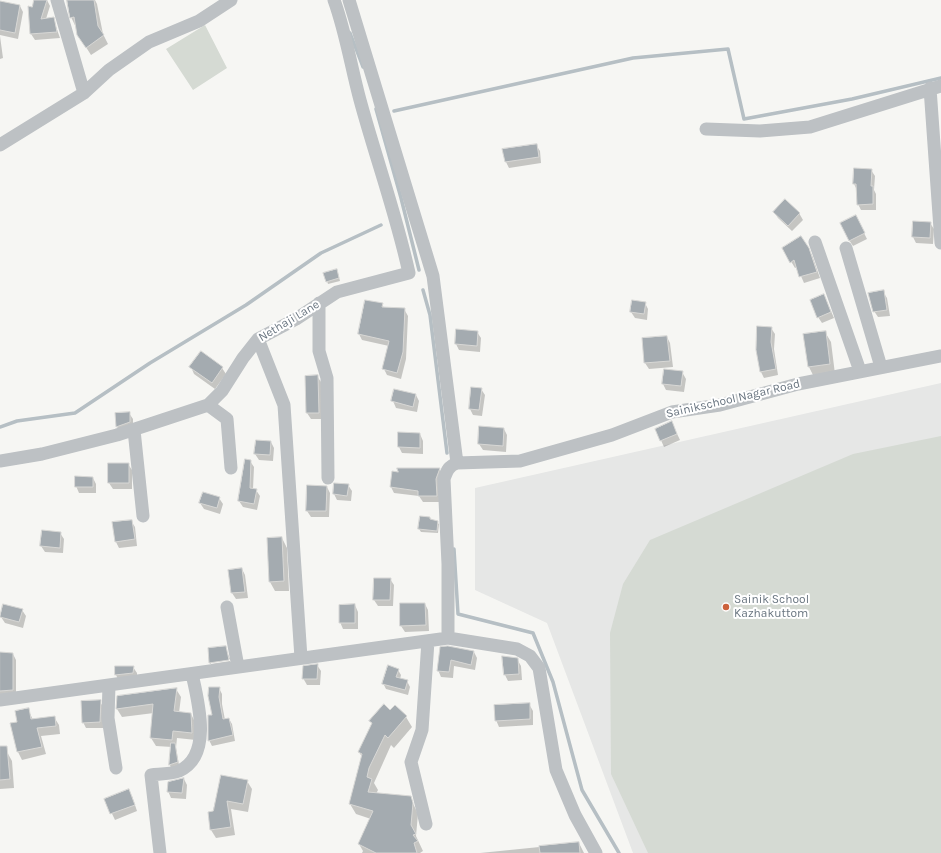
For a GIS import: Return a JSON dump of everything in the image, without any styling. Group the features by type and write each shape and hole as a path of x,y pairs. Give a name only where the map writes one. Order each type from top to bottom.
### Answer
{"street":[{"path":"57,0 84,93"},
{"path":"0,145 84,93 109,70 149,42 199,20 231,0"},
{"name":"Nethaji Lane","path":"0,461 42,454 134,430 208,405 222,391 243,358 258,339 296,319 337,292 409,273 398,224 360,100 343,25 334,0"},
{"path":"349,0 432,276 457,463 451,465 444,478 448,564 448,638"},
{"path":"706,129 760,131 810,127 936,87 941,243"},
{"path":"815,242 860,371"},
{"path":"846,248 881,367"},
{"path":"320,303 319,351 327,378 328,478"},
{"path":"258,339 284,405 302,658"},
{"name":"Sainikschool Nagar Road","path":"457,463 520,461 612,435 672,412 720,405 798,384 941,356"},
{"path":"208,405 227,419 231,468"},
{"path":"134,430 143,516"},
{"path":"227,607 238,667"},
{"path":"0,700 448,638 518,649 530,656 539,668 556,770 575,815 596,853"},
{"path":"426,824 411,762 422,730 428,641"},
{"path":"160,853 151,775 178,771 188,765 198,751 200,740 198,704 192,674"},
{"path":"109,685 108,718 116,768"}],"shaded area":[{"path":"205,25 227,68 193,90 166,49"},
{"name":"Sainik School Kazhakuttom","path":"941,383 941,853 633,853 547,623 475,590 475,488"},
{"name":"Sainik School Kazhakuttom","path":"941,436 941,853 648,853 611,774 610,633 623,584 650,540 853,454"}],"building":[{"path":"34,0 47,0 41,19 54,17 57,32 30,34 28,6 32,7"},
{"path":"67,0 94,0 98,26 104,35 86,48 77,35 74,17 70,18"},
{"path":"0,1 20,5 15,33 0,30"},
{"path":"537,144 539,157 505,162 502,149"},
{"path":"854,168 872,169 871,186 873,186 873,204 857,205 856,184 853,184"},
{"path":"785,199 800,213 788,226 773,212"},
{"path":"856,215 865,233 849,241 840,223"},
{"path":"913,221 931,222 930,238 912,237"},
{"path":"801,236 809,248 817,272 799,277 794,260 790,263 782,248"},
{"path":"337,269 339,278 326,282 323,273"},
{"path":"884,290 887,310 873,312 868,293"},
{"path":"824,294 831,312 817,318 810,300"},
{"path":"365,300 383,303 382,307 405,308 403,352 397,373 382,369 389,341 358,334"},
{"path":"632,300 646,302 644,314 630,312"},
{"path":"757,326 772,327 771,342 776,369 760,372 756,350"},
{"path":"456,329 478,331 477,346 455,344"},
{"path":"826,331 830,364 808,367 803,334"},
{"path":"667,336 670,361 644,363 642,338"},
{"path":"201,351 223,367 212,383 189,367"},
{"path":"664,369 683,371 681,386 662,384"},
{"path":"318,375 319,413 306,413 305,376"},
{"path":"471,387 482,388 479,410 469,409"},
{"path":"394,389 416,394 413,407 391,401"},
{"path":"130,412 130,422 116,427 115,413"},
{"path":"672,421 677,434 660,441 655,429"},
{"path":"479,426 504,428 503,446 478,444"},
{"path":"398,432 420,433 420,448 398,447"},
{"path":"256,440 271,441 270,455 254,454"},
{"path":"245,459 251,460 250,488 257,489 254,504 238,501"},
{"path":"108,463 129,463 129,483 108,483"},
{"path":"397,468 440,468 436,479 437,496 418,496 418,491 390,487 392,471 398,472"},
{"path":"75,476 93,477 93,487 75,487"},
{"path":"334,483 349,484 347,496 333,494"},
{"path":"307,485 327,486 326,511 306,511"},
{"path":"203,492 220,497 217,508 199,503"},
{"path":"420,516 430,517 430,519 438,521 437,531 418,529"},
{"path":"132,520 135,539 115,542 112,522"},
{"path":"42,530 61,532 60,548 40,546"},
{"path":"282,537 284,581 269,582 267,538"},
{"path":"242,568 245,592 231,593 228,570"},
{"path":"374,578 391,578 390,600 373,600"},
{"path":"400,603 425,603 426,625 400,626"},
{"path":"3,604 23,609 19,622 0,617"},
{"path":"355,604 355,623 339,623 339,605"},
{"path":"226,646 229,660 209,663 208,648"},
{"path":"448,646 474,651 471,665 451,660 449,672 437,671 440,647"},
{"path":"0,652 13,653 13,690 0,691"},
{"path":"502,656 518,658 519,674 504,675"},
{"path":"318,664 317,679 302,679 303,666"},
{"path":"388,665 399,669 396,677 408,680 405,690 382,684"},
{"path":"115,666 134,666 133,673 115,675"},
{"path":"209,687 220,687 219,697 223,719 229,718 233,735 208,741 208,715 212,715 208,696"},
{"path":"177,688 174,711 191,713 192,733 173,731 172,740 150,738 153,704 116,709 117,696"},
{"path":"101,700 100,722 82,723 81,701"},
{"path":"530,703 530,719 495,721 494,705"},
{"path":"384,704 390,710 395,705 407,716 388,738 385,735 369,768 367,777 372,779 368,792 411,796 413,803 411,825 416,834 413,835 418,841 414,843 417,853 376,853 358,844 373,811 349,804 362,754 358,752 372,723 369,721"},
{"path":"29,708 31,719 55,716 56,726 37,728 42,747 17,752 10,723 17,722 15,711"},
{"path":"171,743 175,743 178,762 169,765"},
{"path":"0,746 7,746 10,779 0,780"},
{"path":"221,775 248,780 243,804 227,801 231,827 210,830 208,812 213,811"},
{"path":"184,778 182,793 167,792 168,782"},
{"path":"129,789 135,805 110,814 104,799"},
{"path":"579,842 580,853 540,853 539,846"}],"waterway":[{"path":"350,33 363,67"},
{"path":"394,111 633,58 728,49 744,119 852,99 941,78"},
{"path":"376,109 419,270"},
{"path":"0,427 17,421 75,413 150,363 246,305 321,253 381,225"},
{"path":"423,290 430,315 447,453"},
{"path":"454,549 458,614 533,633 553,682 582,790 619,853"}],"place":[{"name":"Sainik School Kazhakuttom","path":"726,607"}]}
